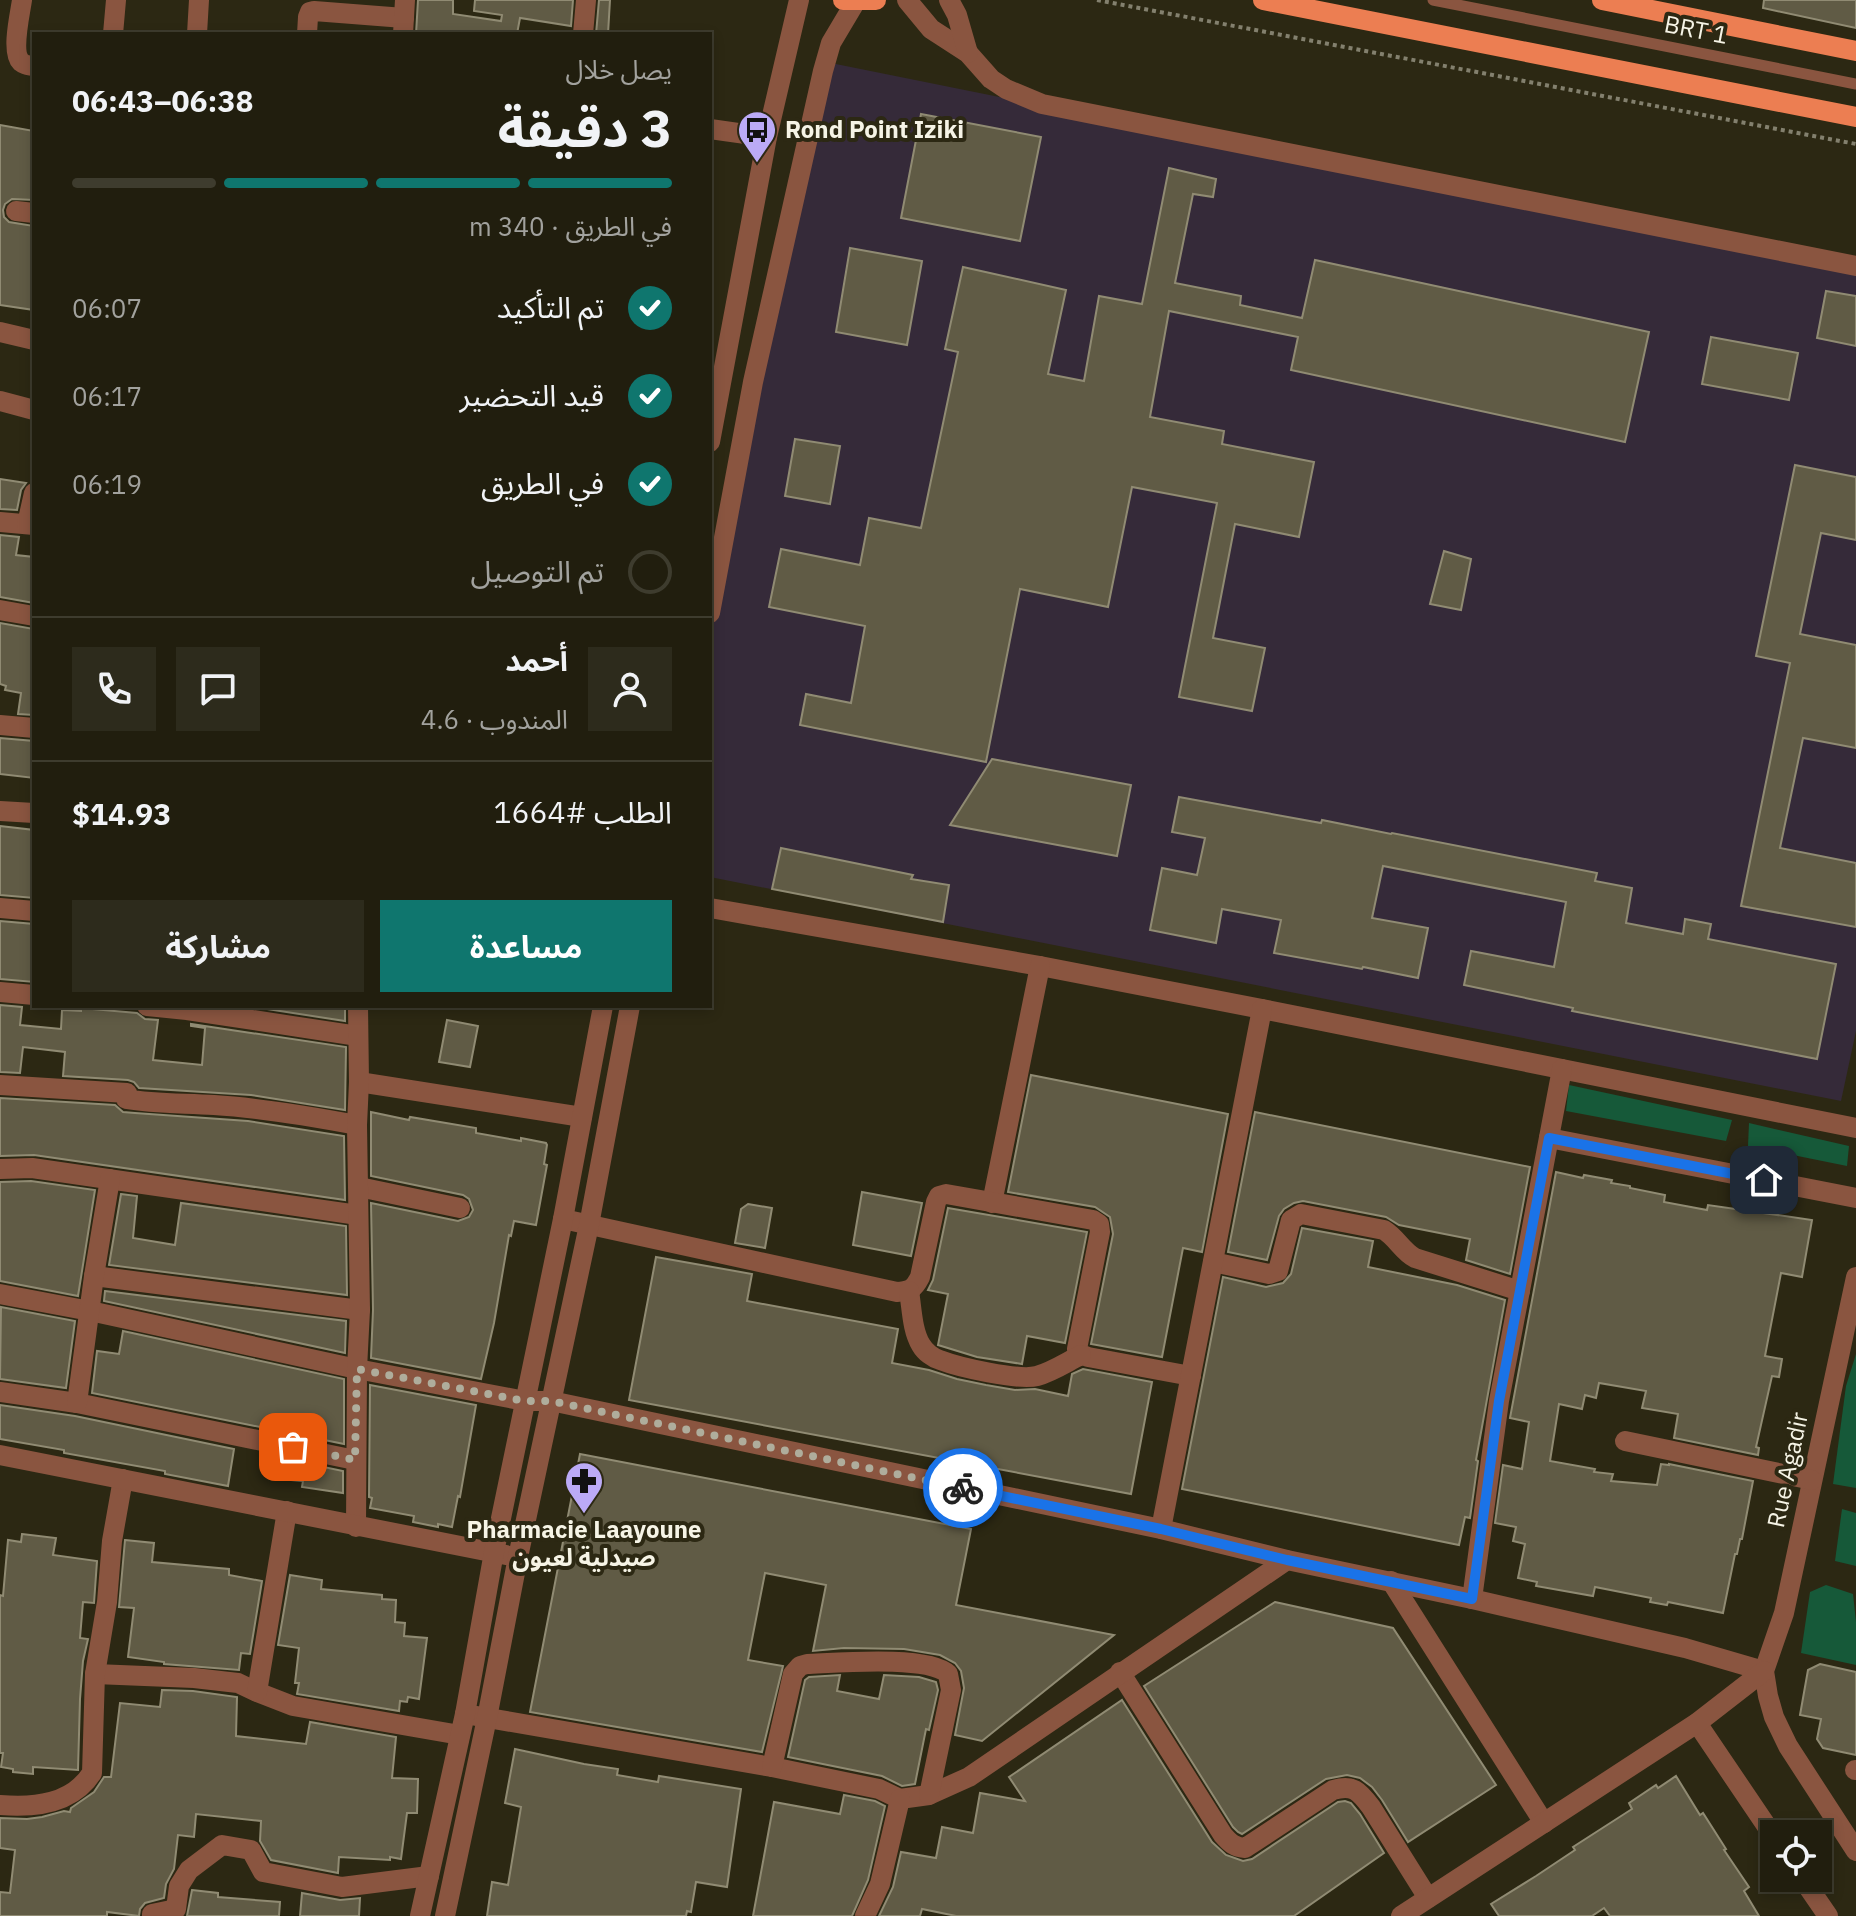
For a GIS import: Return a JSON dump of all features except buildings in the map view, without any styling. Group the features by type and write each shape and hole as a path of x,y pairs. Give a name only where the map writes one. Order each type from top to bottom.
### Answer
{"main road":[{"path":"1263,0 1856,117"},
{"path":"1602,0 1856,51"}],"street":[{"path":"22,0 17,55 19,61 32,66"},
{"path":"113,32 116,0"},
{"path":"197,32 199,0"},
{"path":"583,32 586,0"},
{"path":"712,431 767,137 799,0"},
{"path":"712,602 753,382 823,71 831,43 858,0"},
{"path":"907,0 931,29 968,53 991,79 1042,104 1856,266"},
{"path":"949,0 957,15 968,53"},
{"path":"307,32 308,17 314,11 404,17"},
{"path":"712,129 767,137"},
{"path":"0,332 32,340"},
{"path":"0,401 32,409"},
{"path":"0,522 31,525"},
{"path":"0,610 32,616"},
{"path":"0,725 32,728"},
{"path":"0,811 32,813"},
{"path":"0,908 32,911"},
{"path":"712,908 1040,966 1856,1128"},
{"path":"992,1203 1040,966"},
{"path":"0,992 32,995"},
{"path":"167,1008 358,1036"},
{"path":"356,1527 360,1310 358,1008"},
{"path":"420,1916 465,1714 494,1552 563,1219 603,1008"},
{"path":"445,1916 589,1225 630,1008"},
{"path":"1161,1529 1262,1009"},
{"path":"1472,1599 1499,1401 1562,1069"},
{"path":"359,1082 582,1117"},
{"path":"0,1085 127,1093 126,1099 144,1102 289,1112 357,1125"},
{"path":"1549,1138 1856,1198"},
{"path":"0,1169 32,1168 358,1215"},
{"path":"77,1403 110,1179"},
{"path":"359,1187 460,1208"},
{"path":"563,1219 897,1292 909,1291 916,1286 920,1277 939,1196 946,1194 1093,1220 1099,1224 1100,1232 1077,1349 1081,1355"},
{"path":"1213,1262 1269,1274 1278,1271 1291,1220 1301,1214 1384,1230 1393,1236 1405,1253 1415,1258 1520,1291"},
{"path":"94,1276 360,1310"},
{"path":"909,1291 916,1333 927,1352 937,1360 1026,1378 1038,1376 1081,1355 1191,1376"},
{"name":"Rue Agadir","path":"1764,1671 1784,1613 1855,1291"},
{"path":"0,1294 357,1369 525,1401 551,1401 1161,1529 1685,1648 1764,1671"},
{"path":"0,1392 77,1403 355,1460"},
{"path":"1625,1441 1812,1480"},
{"path":"0,1455 518,1557"},
{"path":"0,1805 23,1807 62,1800 84,1786 92,1773 95,1674 123,1479"},
{"path":"257,1692 287,1511"},
{"path":"465,1714 772,1767 879,1789 900,1799 929,1795 969,1777 1287,1560"},
{"path":"1391,1581 1544,1823"},
{"path":"772,1767 793,1674 800,1666 891,1662 939,1668 948,1674 951,1690 929,1795"},
{"path":"1401,1916 1697,1723 1764,1671"},
{"path":"1764,1671 1771,1706 1788,1746 1856,1851"},
{"path":"1120,1672 1231,1844 1245,1848 1333,1790 1352,1788 1371,1807 1428,1898"},
{"path":"95,1674 238,1683 293,1706 460,1735"},
{"path":"1697,1723 1763,1820"},
{"path":"865,1916 880,1884 900,1799"},
{"path":"152,1916 176,1909 179,1886 189,1870 222,1845 251,1850 263,1872 342,1887 429,1876"},
{"path":"1812,1892 1828,1916"}],"lane":[{"name":"BRT 1","path":"1433,0 1856,84"}],"path":[{"path":"1097,0 1856,144"}],"shaded area":[{"path":"816,60 1856,270 1856,1031 1841,1101 712,877 712,550"}],"green space":[{"path":"1569,1085 1732,1120 1726,1141 1566,1111"},
{"path":"1749,1123 1849,1146 1847,1166 1748,1146"},
{"path":"1856,1354 1856,1488 1833,1484 1846,1386"},
{"path":"1842,1509 1856,1513 1856,1566 1835,1561"},
{"path":"1826,1585 1853,1594 1856,1665 1801,1653 1810,1592"}],"way so far":[{"path":"293,1447 355,1460 357,1369 525,1401 551,1401 963,1488"}],"place":[{"name":"Rond Point Iziki","path":"757,164"},
{"name":"Pharmacie Laayoune صيدلية لعيون","path":"584,1515"}],"route":[{"path":"963,1488 1472,1599 1499,1401 1549,1138 1764,1180"}]}
